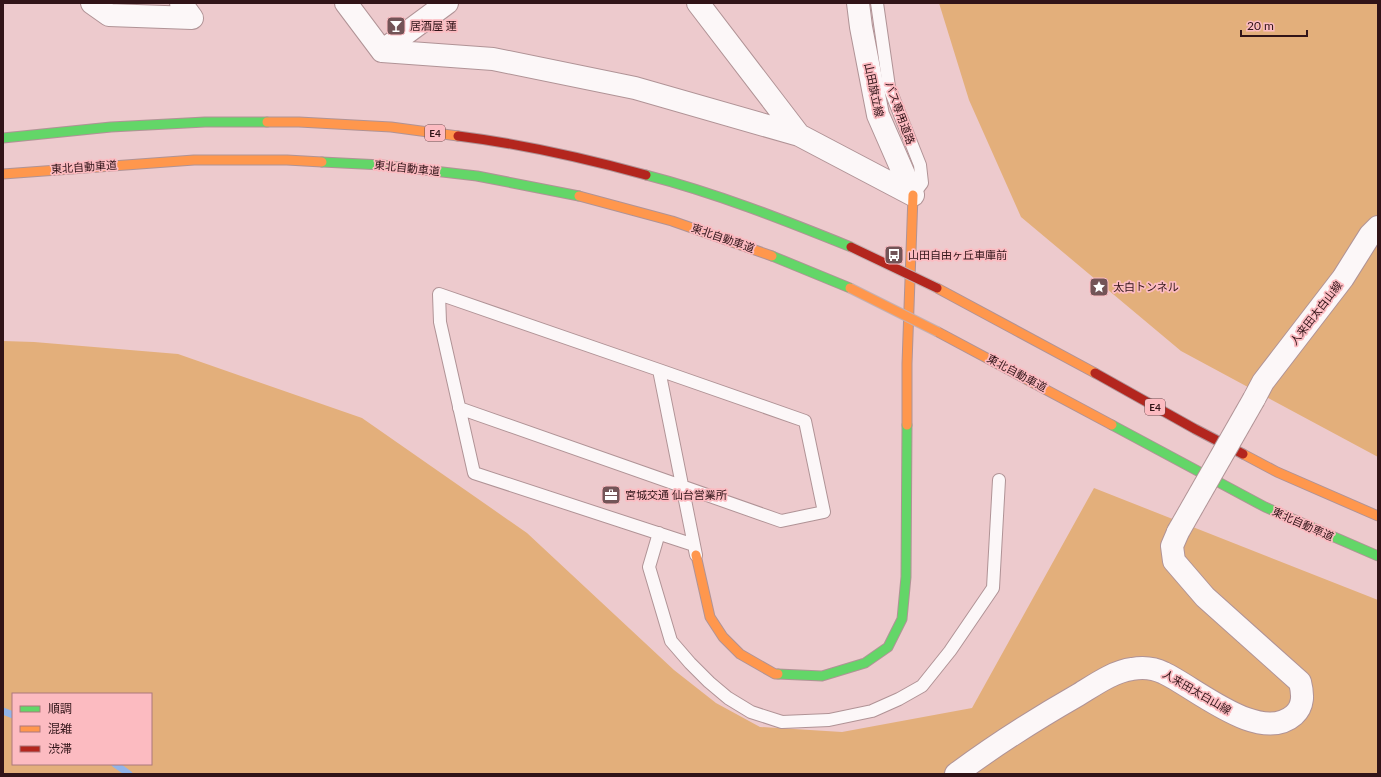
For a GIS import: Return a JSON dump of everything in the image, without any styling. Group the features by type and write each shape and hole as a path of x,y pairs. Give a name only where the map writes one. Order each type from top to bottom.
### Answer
{"main road":[{"name":"E4","path":"3,138 127,126 205,122 298,122 391,128 485,140 579,157 670,181 766,213 851,247 937,288 1092,371 1195,429 1277,472 1378,516"},
{"name":"東北自動車道","path":"3,174 194,160 287,160 382,165 477,176 573,194 672,221 766,253 850,288 938,332 1073,403 1170,458 1265,507 1378,556"},
{"path":"695,550 710,617 723,637 740,654 775,674 822,676 865,663 888,647 902,619 906,576 907,364 912,195"}],"street":[{"path":"92,3 109,15 192,18 181,3"},
{"path":"346,3 382,51 493,59 635,88 799,135 912,195"},
{"path":"382,51 447,3"},
{"path":"698,3 799,135"},
{"name":"山田旗立線","path":"858,3 861,28 878,115 912,195"},
{"name":"人来田太白山線","path":"956,774 1039,717 1097,684 1130,669 1152,668 1164,673 1234,714 1258,723 1271,725 1288,720 1297,712 1302,705 1303,692 1300,682 1205,597 1174,561 1172,546 1178,532 1254,399 1262,382 1343,278 1370,235 1378,227"}],"lane":[{"name":"バス専用道路","path":"877,3 889,87 920,165 922,183 912,195"},
{"path":"459,408 781,521 824,512 805,421 439,294 440,322 459,408 474,473 659,533 695,550"},
{"path":"659,370 695,550"},
{"path":"659,533 649,567 670,641 709,682 728,698 751,712 782,722 829,720 872,711 900,699 922,686 950,651 993,588 999,480"}],"shaded area":[{"path":"939,3 1378,3 1378,457 1181,351 1021,217 969,100"},
{"path":"3,341 34,342 178,354 362,418 527,533 674,670 716,703 760,727 842,732 972,708 1094,488 1378,600 1378,774 3,774"}],"waterway":[{"path":"3,711 12,715"},
{"path":"116,765 129,774"}],"traffic: fast":[{"path":"3,138 111,127 205,122 267,122"},
{"path":"322,162 382,165 477,176 579,196"},
{"path":"646,175 724,199 851,247"},
{"path":"772,256 850,288"},
{"path":"778,674 822,676 865,663 888,647 902,619 906,577 907,425"},
{"path":"1112,425 1265,507 1378,556"}],"traffic: slow":[{"path":"267,122 299,122 391,127 458,136"},
{"path":"3,174 194,160 287,160 322,162"},
{"path":"907,425 907,364 913,195"},
{"path":"579,196 672,221 772,256"},
{"path":"850,288 938,332"},
{"path":"937,288 1095,373"},
{"path":"938,332 1112,425"},
{"path":"1243,454 1277,472 1378,516"},
{"path":"696,555 710,617 723,637 740,654 775,674 778,674"}],"traffic: jam":[{"path":"458,136 553,152 646,175"},
{"path":"851,247 937,288"},
{"path":"1095,373 1243,454"}],"place":[{"name":"居酒屋 蓮","path":"396,26"},
{"name":"山田自由ヶ丘車庫前","path":"894,255"},
{"name":"太白トンネル","path":"1099,287"},
{"name":"宮城交通 仙台営業所","path":"611,495"}]}
